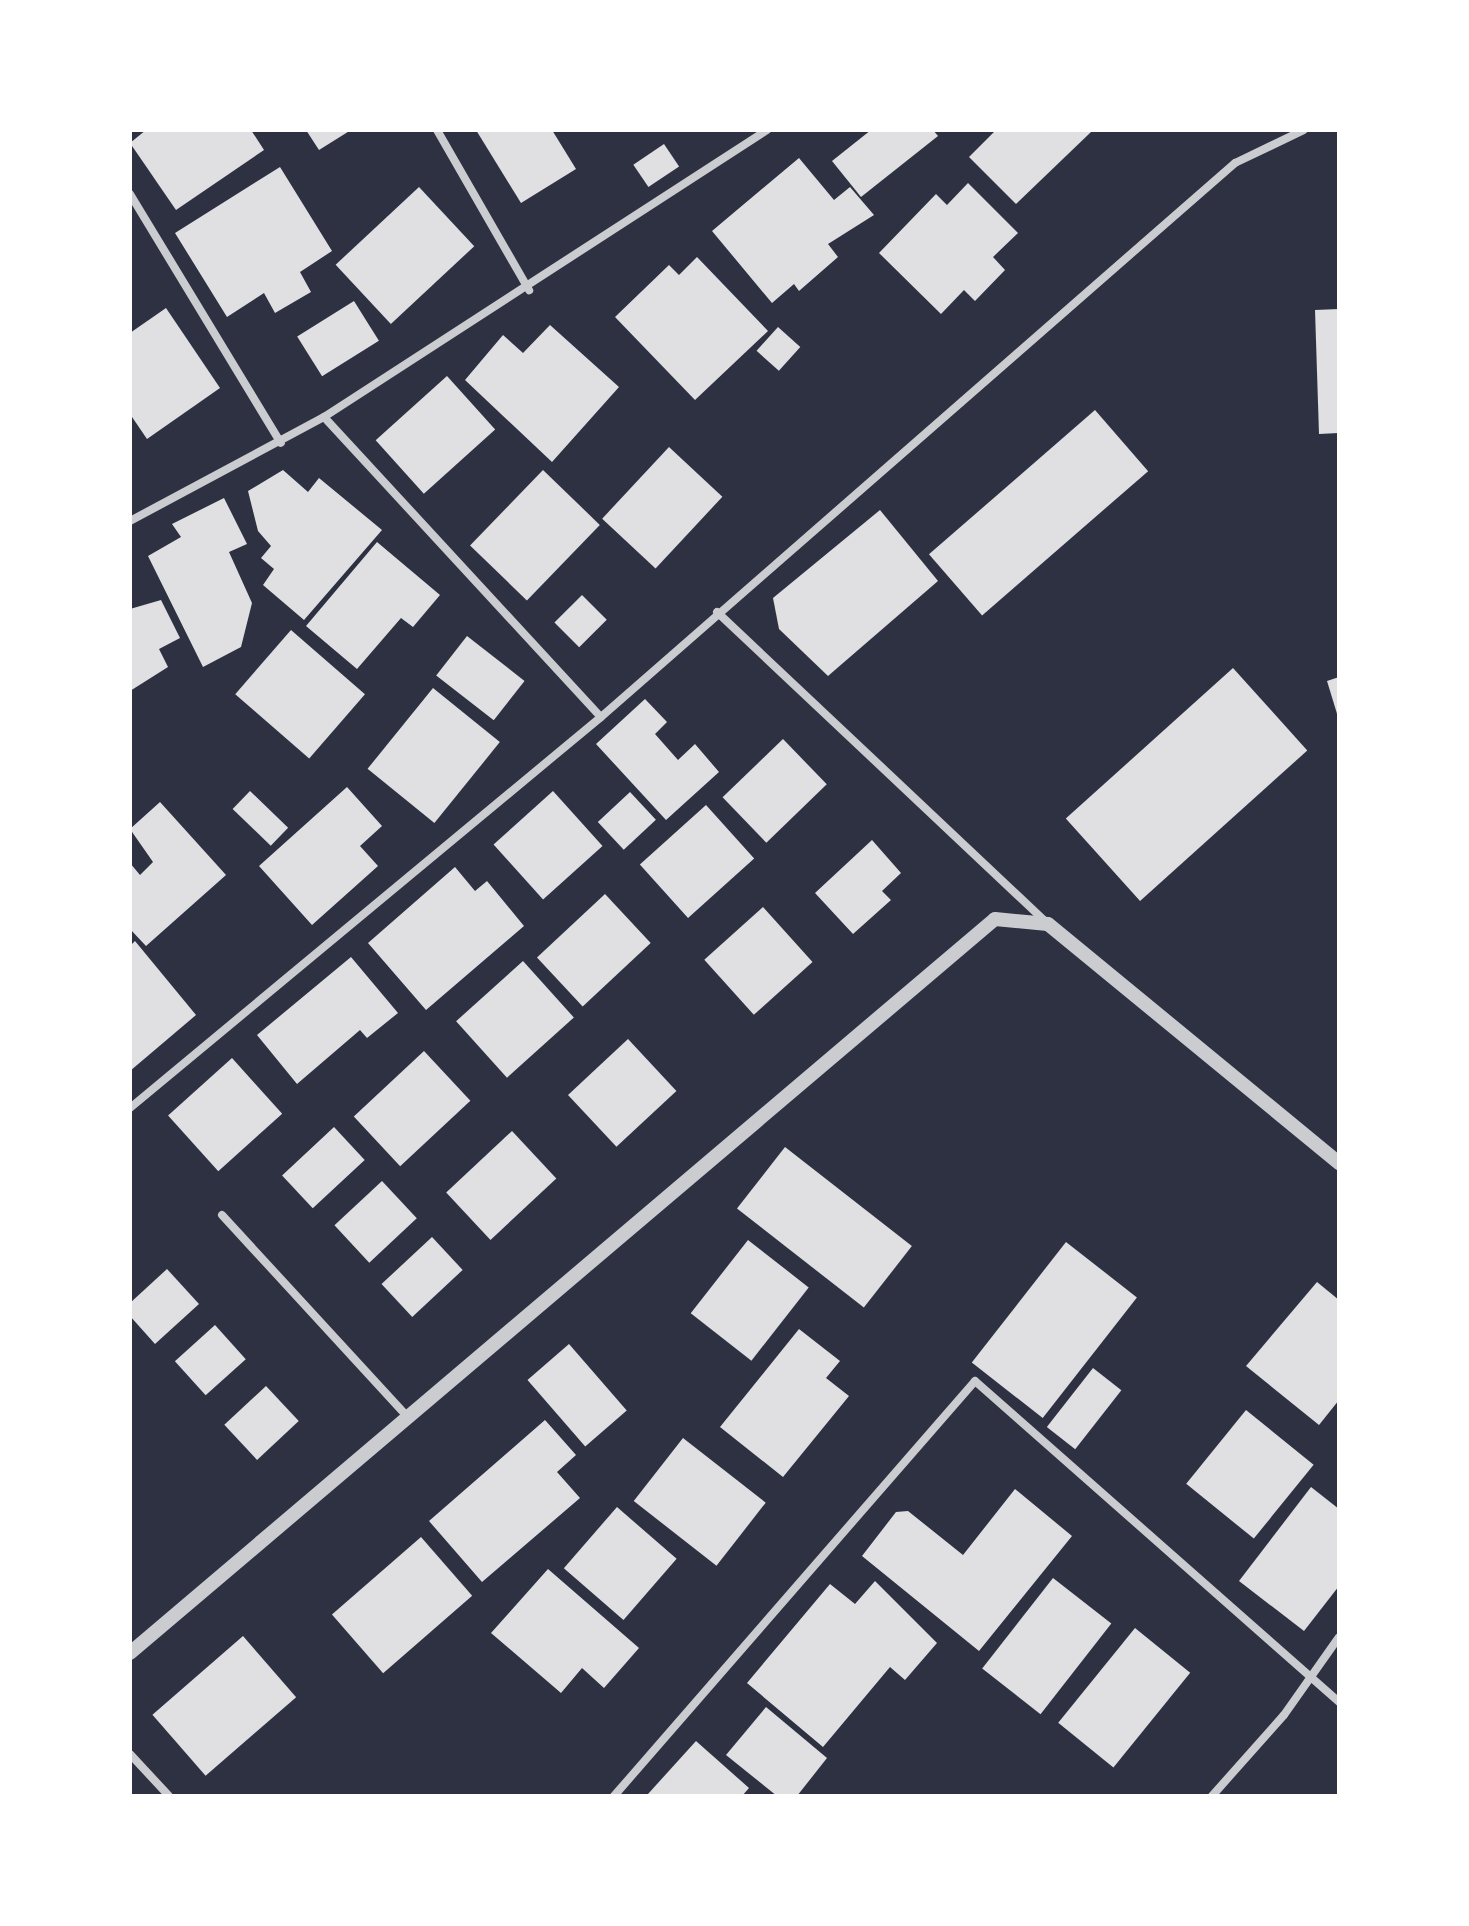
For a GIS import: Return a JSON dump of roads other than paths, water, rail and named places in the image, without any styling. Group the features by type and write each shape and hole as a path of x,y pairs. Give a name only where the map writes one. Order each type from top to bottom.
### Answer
{"street":[{"path":"437,130 529,290"},
{"path":"130,521 281,443 324,417 529,290 767,130"},
{"path":"130,1108 601,717 717,612 1235,163 1304,130"},
{"path":"130,194 281,443"},
{"path":"324,417 601,717"},
{"path":"717,612 1048,924 1339,1163"},
{"path":"130,1653 977,928 1005,918 1048,924"},
{"path":"222,1215 407,1416"},
{"path":"614,1796 975,1381 1339,1702"},
{"path":"1212,1796 1311,1680 1339,1637"},
{"path":"130,1754 169,1796"}]}
